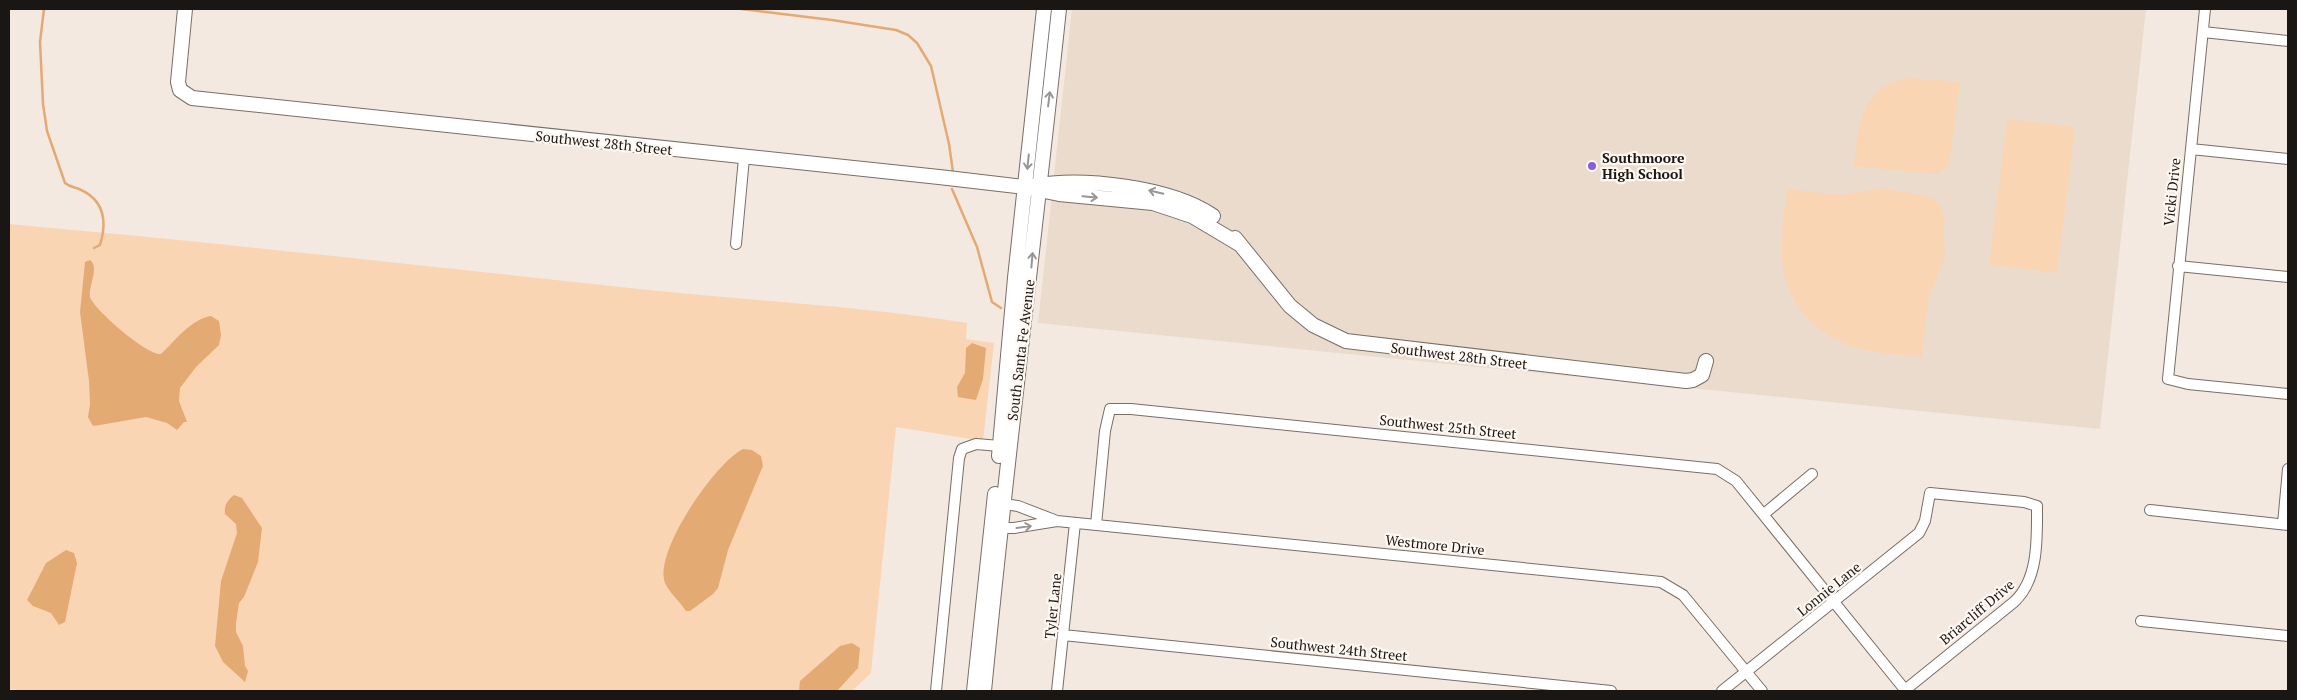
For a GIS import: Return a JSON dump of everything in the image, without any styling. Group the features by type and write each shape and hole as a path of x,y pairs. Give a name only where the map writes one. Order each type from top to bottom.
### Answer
{"street":[{"name":"Southwest 28th Street","path":"185,9 178,82 183,94 192,98 1025,187 1039,187 1057,181 1143,189 1188,202 1228,227 1239,244 1290,306 1313,325 1346,341 1686,381 1702,374 1706,361"},
{"name":"South Santa Fe Avenue","path":"999,503 1000,446 1044,9"},
{"name":"South Santa Fe Avenue","path":"974,691 1031,267 1058,9"},
{"name":"Vicki Drive","path":"2205,9 2168,379 2188,384 2288,394"},
{"path":"2203,32 2288,41"},
{"path":"2191,148 2288,159"},
{"path":"736,244 744,158"},
{"path":"2178,266 2288,277"},
{"name":"Southwest 25th Street","path":"1096,525 1104,431 1110,409 1131,409 1708,468 1730,476 1764,514 1905,690"},
{"path":"936,691 958,458 962,449 969,446 1000,446"},
{"path":"2150,510 2286,525 2288,469"},
{"path":"1764,514 1812,474"},
{"name":"Briarcliff Drive","path":"1905,690 2014,602 2026,590 2032,570 2037,506 2024,502 1930,493"},
{"name":"Lonnie Lane","path":"1722,691 1919,533 1925,521 1930,493"},
{"name":"Westmore Drive","path":"999,503 1018,506 1057,521"},
{"name":"Westmore Drive","path":"996,528 1057,521 1661,582 1683,595 1762,691"},
{"name":"Tyler Lane","path":"1057,691 1075,523"},
{"name":"South Santa Fe Avenue","path":"984,691 996,528"},
{"path":"2141,621 2288,636"},
{"name":"Southwest 24th Street","path":"1063,635 1612,691"}],"shaded area":[{"name":"Southmoore High School","path":"1072,9 2146,9 2100,429 1038,323"},
{"path":"1911,78 1960,82 1949,165 1938,174 1854,166 1861,122 1865,109 1872,98 1881,89 1894,82"},
{"path":"2007,119 2075,127 2057,273 1989,264"},
{"path":"1883,188 1931,197 1938,202 1945,216 1943,241 1946,246 1943,263 1928,300 1922,357 1861,349 1828,335 1803,313 1794,300 1787,285 1783,268 1781,242 1787,189 1841,195"},
{"path":"9,224 249,247 649,290 848,308 967,323 966,339 994,343 983,441 896,427 871,673 852,691 30,691 9,689"},
{"path":"90,260 93,263 94,272 90,297 94,303 122,331 154,353 161,354 197,321 211,316 219,321 221,335 219,345 196,367 180,388 179,401 187,422 184,422 177,430 167,423 146,417 93,426 88,417 90,404 89,381 80,312 85,262"},
{"path":"972,343 986,348 983,379 976,400 958,397 957,387 965,373 966,348"},
{"path":"743,449 752,450 761,456 763,466 728,550 718,588 690,611 686,611 665,583 664,569 668,551 677,530 703,489 731,457"},
{"path":"234,495 242,498 262,528 258,562 244,597 239,603 236,623 236,632 243,646 245,666 248,671 245,682 223,662 215,646 221,581 237,533 236,524 225,514 226,503"},
{"path":"66,550 74,553 77,563 65,622 59,625 51,613 33,606 27,600 46,563"},
{"path":"852,643 860,648 858,668 837,691 799,691 800,681 840,646"}],"waterway":[{"path":"44,9 40,42 43,104 47,131 65,183 88,194 99,205 102,212 102,236 100,245 94,248"},
{"path":"741,9 832,20 896,30 908,35 917,43 931,66 949,144 953,172"},
{"path":"952,189 977,247 992,302 1001,308"}],"place":[{"name":"Southmoore High School","path":"1592,166"}]}
